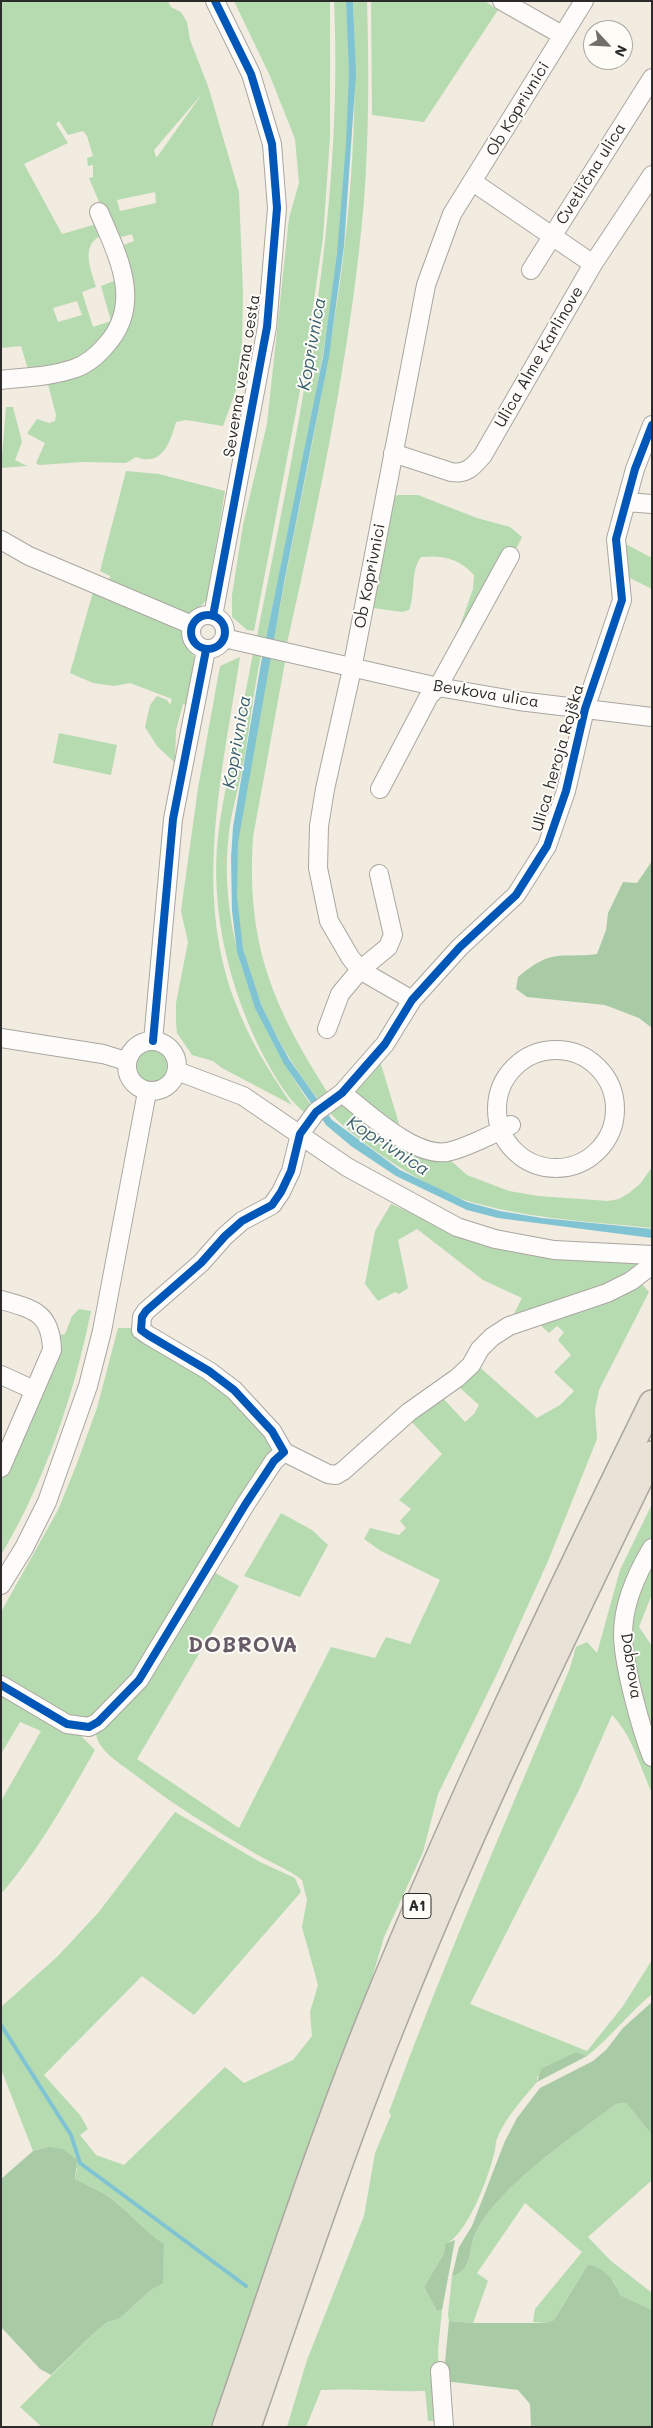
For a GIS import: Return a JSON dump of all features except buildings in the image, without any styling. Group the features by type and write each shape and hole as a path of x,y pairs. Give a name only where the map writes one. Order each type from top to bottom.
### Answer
{"highway":[{"name":"A1","path":"225,2427 339,2102 372,2014 439,1854 594,1520 652,1403"},
{"name":"A1","path":"248,2427 321,2216 393,2023 456,1872 534,1698 652,1454"}],"street":[{"name":"Severna vezna cesta","path":"213,616 267,327 277,208 272,144 254,83 215,1"},
{"path":"503,1 562,35"},
{"name":"Ob Koprivnici","path":"412,1000 360,970 350,957 329,921 318,868 319,826 322,808 352,669 392,453 426,285 452,214 584,1"},
{"name":"Cvetlična ulica","path":"531,270 652,78"},
{"name":"Ulica Alme Karlinove","path":"392,453 461,474 474,466 483,454 593,264 652,175"},
{"path":"473,182 593,264"},
{"path":"1,380 46,376 75,369 102,350 116,334 124,319 127,303 116,253 99,212"},
{"name":"Ulica heroja Rojška","path":"300,1134 316,1112 338,1096 385,1044 412,1000 460,947 516,895 533,871 547,846 566,791 585,708 622,600 616,539 626,502 652,425"},
{"path":"626,502 652,504"},
{"path":"1,540 29,556 192,625"},
{"path":"380,789 429,696 438,687 510,556"},
{"path":"202,616 213,616 218,618 224,627 224,638 217,647 206,650 195,644 192,640 192,625 202,616"},
{"name":"Bevkova ulica","path":"224,638 251,646 438,687 519,701 652,717"},
{"path":"153,1041 173,819 206,650"},
{"path":"326,1029 340,994 360,970 388,947 394,935 379,874"},
{"path":"1,1038 103,1054 126,1061"},
{"path":"146,1041 153,1041 169,1048 177,1063 177,1071 169,1085 163,1090 147,1092 133,1084 128,1077 126,1061 133,1048 146,1041"},
{"path":"558,1049 580,1054 600,1067 612,1086 616,1110 611,1133 598,1152 578,1165 555,1169 532,1164 513,1150 506,1128 496,1108 501,1085 515,1066 534,1053 558,1049"},
{"path":"177,1071 243,1096 347,1167 457,1227 495,1239 554,1250 652,1255"},
{"path":"1,1585 24,1548 47,1502 88,1386 102,1331 147,1092"},
{"path":"338,1096 398,1136 424,1149 446,1152 506,1128"},
{"path":"300,1134 291,1171 282,1192 272,1205 242,1221 224,1236 201,1263 146,1311 141,1324 142,1330 148,1335 176,1354 209,1371 234,1390 272,1431 284,1452 310,1467 336,1475 343,1471 409,1412 457,1378 471,1365 480,1348 492,1337 509,1326 607,1293 631,1281 652,1265"},
{"path":"1,1300 36,1312 47,1322 51,1332 52,1350 1,1468"},
{"path":"1,1376 34,1390"},
{"path":"1,1685 67,1724 89,1727 98,1722 138,1680 245,1505 274,1461 284,1452"},
{"name":"Dobrova","path":"652,1548 634,1584 626,1610 623,1635 630,1680 652,1757"},
{"path":"440,2370 444,2427"}],"green space":[{"path":"1,1 168,1 171,7 181,12 187,22 190,40 208,86 239,192 243,293 242,343 236,390 223,426 186,420 176,422 168,445 158,456 152,459 136,457 126,463 84,462 39,465 36,463 45,443 28,434 28,432 37,419 49,423 55,421 56,415 47,380 73,370 100,354 120,333 126,320 127,292 117,252 121,246 134,241 132,234 120,237 111,231 89,178 93,177 93,165 88,166 87,158 93,156 87,136 83,131 68,135 59,121 56,124 68,143 24,164 62,234 100,223 101,236 91,245 89,252 90,266 96,287 82,292 93,327 111,321 101,286 119,279 123,299 120,319 113,332 90,355 60,370 46,374 32,375 21,346 1,348","holes":["202,94 157,157 156,157 154,150","155,192 156,203 120,211 117,200","77,301 82,315 58,322 53,308"]},
{"path":"234,1 330,1 330,137 323,238 303,375 254,631 247,630 232,617 232,595 243,525 267,424 289,218 299,183 295,139 270,76"},
{"path":"334,1 346,1 348,46 347,144 342,216 322,360 295,503 265,643 256,642 302,403 325,243 332,163 335,82"},
{"path":"353,1 367,1 368,101 364,201 351,314 342,370 322,482 286,648 273,645 329,355 347,226 354,130 355,65"},
{"path":"371,1 485,1 498,10 424,122 372,115"},
{"path":"6,407 13,407 22,442 15,460 27,466 1,468"},
{"path":"126,471 159,474 225,491 207,600 186,619 108,585 110,576 100,571"},
{"path":"398,495 418,495 477,518 510,527 522,537 516,549 504,557 455,640 473,589 474,575 456,561 443,557 421,557 415,569 409,610 402,612 374,608 371,599 392,498"},
{"path":"622,542 652,558 652,589 626,576"},
{"path":"93,592 183,627 196,662 186,705 183,704 176,730 175,763 157,746 145,727 150,705 157,696 167,700 170,705 172,699 130,683 114,686 93,683 70,673"},
{"path":"253,653 261,656 248,738 229,832 227,870 229,906 236,943 246,978 275,1046 293,1078 314,1109 307,1114 285,1092 257,1043 236,990 228,962 218,906 216,878 220,821"},
{"path":"240,657 226,742 215,829 213,872 215,915 222,957 234,999 260,1054 292,1105 222,1068 213,1061 192,1055 177,1033 176,1003 188,942 181,911 198,788 220,666"},
{"path":"270,658 285,662 253,837 252,875 254,911 259,943 279,1003 310,1064 330,1096 321,1103 285,1050 256,991 243,949 238,915 236,879 238,841 249,766"},
{"path":"59,733 117,745 111,775 53,763"},
{"path":"652,861 652,1028 639,1018 605,1005 527,997 516,989 518,977 545,959 557,956 597,954 606,930 608,913 623,882 637,883"},
{"path":"152,1050 159,1051 164,1055 168,1060 168,1074 164,1079 159,1083 152,1084 145,1083 140,1079 136,1074 135,1067 136,1060 140,1055 145,1051"},
{"path":"380,1061 400,1127 355,1095 353,1091"},
{"path":"336,1104 345,1104 450,1160 467,1175 509,1191 538,1196 608,1201 619,1199 629,1193 640,1184 652,1167 652,1228 585,1222 519,1213 457,1197 417,1178 358,1138 328,1111"},
{"path":"391,1204 460,1234 640,1262 641,1267 615,1284 515,1321 514,1314 522,1298 483,1280 417,1229 398,1240 408,1288 399,1294 395,1292 378,1301 365,1284 375,1231"},
{"path":"640,1282 649,1292 599,1390 595,1410 597,1439 548,1561 497,1674 438,1794 423,1852 384,1937 370,1985 210,2427 42,2427 20,2407 94,2333 107,2322 119,2319 151,2290 162,2283 164,2244 120,2205 94,2188 75,2179 77,2169 48,2147 33,2151 1,2069 1,2007 58,1956 98,1913 175,1812 260,1862 295,1878 301,1892 194,2015 142,1976 44,2075 80,2115 88,2129 80,2135 96,2155 124,2165 225,2067 244,2083 293,2060 312,2036 310,2012 318,1985 302,1927 307,1900 302,1880 209,1826 148,1785 103,1749 96,1736 96,1729 212,1571 239,1586 137,1759 239,1828 331,1647 375,1658 386,1637 410,1644 440,1580 381,1551 364,1539 370,1528 399,1535 406,1528 400,1521 411,1509 399,1500 442,1454 408,1418 476,1364 537,1418 560,1405 574,1391 554,1372 571,1355 558,1340 564,1332 557,1326 549,1333 538,1323 565,1315 615,1295","holes":["460,1388 479,1405 474,1414 465,1422 442,1397"]},
{"path":"79,1309 91,1311 67,1406 31,1497 1,1555 1,1481 60,1353 59,1335 65,1334 72,1316"},
{"path":"118,1328 131,1328 143,1338 231,1393 274,1447 142,1666 92,1718 80,1718 56,1711 1,1678 1,1612 58,1510 97,1408"},
{"path":"652,1504 652,1540 629,1581 628,1694 652,1766 652,1793 625,1732 612,1715 579,1790 470,2004 587,2051 623,2006 652,1960 652,1994 587,2056 576,2052 537,2077 537,2082 515,2109 500,2132 483,2188 470,2216 454,2238 445,2245 444,2253 424,2287 437,2311 442,2310 438,2350 440,2427 435,2427 435,2421 428,2421 425,2391 347,2389 321,2390 306,2427 287,2427 307,2360 364,2216 375,2153 391,2115 389,2112 432,2000 570,1668 576,1647 587,1642 597,1653 620,1570"},
{"path":"281,1513 312,1530 328,1545 300,1597 244,1576"},
{"path":"652,1556 652,1594 639,1627 652,1646 652,1744 629,1662 631,1606"},
{"path":"1,1690 74,1729 95,1750 40,1842 1,1894 1,1801 41,1731 20,1722 1,1754"},
{"path":"652,2002 652,2135 626,2103 616,2104 539,2162 502,2197 487,2214 476,2232 467,2265 459,2274 452,2276 459,2247 472,2226 505,2141 517,2118 540,2088 593,2061 606,2050 623,2028"},
{"path":"576,2052 587,2056 537,2082 541,2069"},
{"path":"626,2103 652,2135 652,2180 588,2237 610,2260 652,2293 652,2310 620,2295 614,2281 587,2266 554,2320 545,2323 533,2322 535,2309 582,2252 525,2203 477,2273 488,2281 473,2323 449,2321 452,2276 459,2274 467,2265 476,2232 487,2214 539,2162 616,2104"},
{"path":"48,2147 63,2149 77,2160 75,2179 94,2188 120,2205 164,2244 163,2283 151,2290 119,2319 107,2322 51,2375 40,2369 1,2327 1,2179 33,2151"},
{"path":"455,2240 442,2310 437,2311 424,2287 444,2253 445,2244"},
{"path":"591,2265 609,2276 620,2295 652,2310 652,2427 531,2427 530,2404 518,2390 453,2382 443,2383 449,2321 545,2323 554,2320 587,2266"}],"water":[{"path":"346,1 353,1 356,74 344,246 329,357 284,583 238,843 237,897 243,949 261,1004 277,1037 289,1059 332,1120 400,1170 467,1202 500,1211 542,1218 652,1229 652,1238 498,1218 467,1210 396,1176 351,1146 326,1125 284,1064 255,1008 237,952 232,911 231,858 233,827 261,663 323,357 337,254 346,144 349,73"}],"waterway":[{"path":"1,2025 71,2135 80,2163 246,2286"}],"cycle path":[{"path":"213,616 267,327 277,208 272,144 251,74 215,1"},
{"path":"1,1685 67,1724 89,1727 98,1722 139,1680 245,1505 274,1461 284,1452 272,1431 234,1390 209,1371 141,1330 142,1317 146,1311 201,1263 225,1236 242,1221 272,1205 281,1192 291,1171 300,1134 316,1112 342,1093 385,1044 412,1000 460,947 516,895 547,846 566,791 585,709 622,600 616,539 635,469 652,425"},
{"path":"208,615 215,616 220,620 224,625 225,632 224,639 220,644 215,648 208,649 201,648 196,644 192,639 191,632 192,625 196,620 201,616 208,615"},
{"path":"153,1041 173,819 206,650"}],"district":[{"name":"DOBROVA","path":"243,1646"}],"water label":[{"name":"Koprivnica","path":"312,344"},
{"name":"Koprivnica","path":"237,742"},
{"name":"Koprivnica","path":"388,1146"}]}
